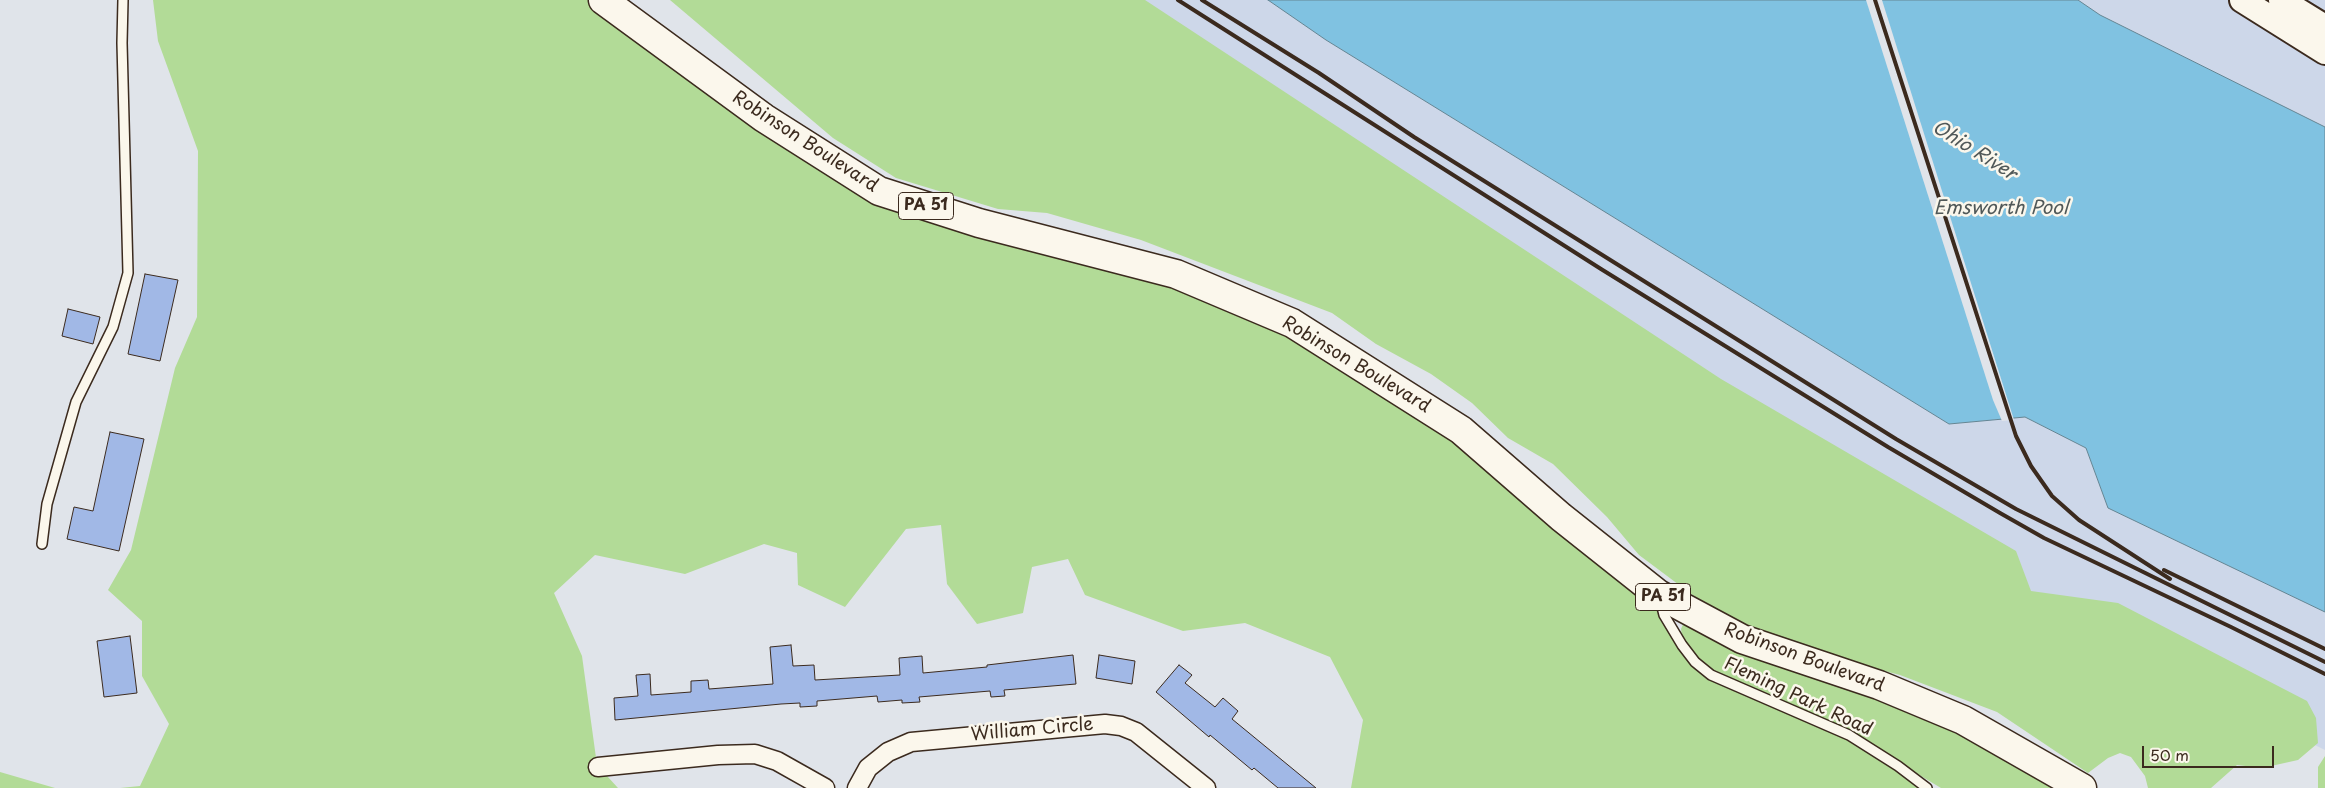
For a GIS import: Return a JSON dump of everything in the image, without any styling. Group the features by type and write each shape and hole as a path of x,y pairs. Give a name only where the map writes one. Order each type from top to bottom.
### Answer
{"main road":[{"name":"Robinson Boulevard","path":"603,0 764,118 879,192 979,223 1176,274 1292,324 1461,430 1561,518 1658,594 1742,639 1879,686 1963,720 2082,788"},
{"path":"2276,9 2325,27"},
{"path":"2276,9 2325,52"}],"street":[{"name":"William Circle","path":"857,788 868,768 888,752 910,742 1105,724 1121,726 1136,732 1206,788"},
{"path":"598,767 718,755 755,754 777,761 825,788"}],"lane":[{"path":"42,544 47,504 76,402 113,327 128,273 122,43 123,0"},
{"name":"Fleming Park Road","path":"1658,594 1664,615 1682,645 1695,662 1711,675 1849,735 1927,788"}],"shaded area":[{"path":"1014,0 1268,0 1326,40 1949,424 2025,417 2086,448 2108,508 2325,612 2325,750 1707,445"},
{"path":"2078,0 2242,0 2325,52 2325,127 2100,15"},
{"path":"2281,0 2325,0 2325,27"}],"green space":[{"path":"153,0 597,0 871,197 1175,280 1290,328 1457,434 1656,595 1694,663 1849,737 1897,769 1919,788 1351,788 1363,720 1330,657 1245,623 1183,631 1085,595 1068,559 1032,567 1023,613 977,624 947,584 941,525 906,529 845,607 798,585 797,553 764,544 685,574 595,555 554,593 582,656 597,765 618,788 120,788 140,786 169,724 142,676 142,621 108,590 131,550 175,368 197,317 198,151 158,41"},
{"path":"670,0 1145,0 1721,379 2016,551 2031,591 2118,603 2307,701 2316,718 2318,743 2298,760 2262,768 2237,765 2211,788 2148,788 2145,776 2131,757 2120,753 2108,758 2088,773 1997,712 1900,675 1804,650 1710,608 1639,555 1607,517 1553,464 1508,438 1472,403 1431,374 1376,344 1332,313 1141,240 1047,213 998,209 896,178 833,138"},
{"path":"1685,620 1879,688 2077,788 1941,788 1851,734 1712,674 1683,644 1681,629"},
{"path":"2325,756 2325,788 2318,788 2318,767"},
{"path":"0,772 55,788 0,788"}],"water":[{"name":"Emsworth Pool","path":"1268,0 2078,0 2100,15 2325,127 2325,612 2108,508 2086,448 2025,417 1949,424 1326,40"}],"pier":[{"path":"1866,0 1882,0 2014,420 2002,421 1993,400"}],"building":[{"path":"145,274 178,280 160,361 128,354"},
{"path":"68,309 100,317 93,344 62,336"},
{"path":"110,432 144,439 119,551 67,539 74,507 93,511"},
{"path":"130,636 137,693 104,697 97,641"},
{"path":"791,645 793,666 814,665 815,680 900,675 899,658 922,656 923,673 987,667 987,665 1073,655 1076,684 1004,690 1005,696 991,697 990,691 919,697 920,702 902,703 902,700 878,702 877,696 817,701 817,706 800,707 800,703 781,704 615,720 614,698 638,696 636,675 650,674 651,695 691,692 691,681 708,680 709,689 773,684 770,647"},
{"path":"1099,655 1135,661 1132,684 1096,678"},
{"path":"1179,665 1192,675 1185,683 1215,707 1223,698 1238,711 1232,719 1316,788 1278,788 1254,768 1252,770 1210,735 1209,737 1156,692"}],"railway":[{"path":"1178,0 1601,269 1888,447 2000,513 2044,538 2325,674"},
{"path":"1202,0 1319,73 1414,137 1896,439 2016,509 2325,662"},
{"path":"1875,0 2016,436 2031,466 2052,496 2079,520 2170,579"},
{"path":"2164,570 2325,649"}],"water label":[{"name":"Ohio River","path":"1974,151"}]}
